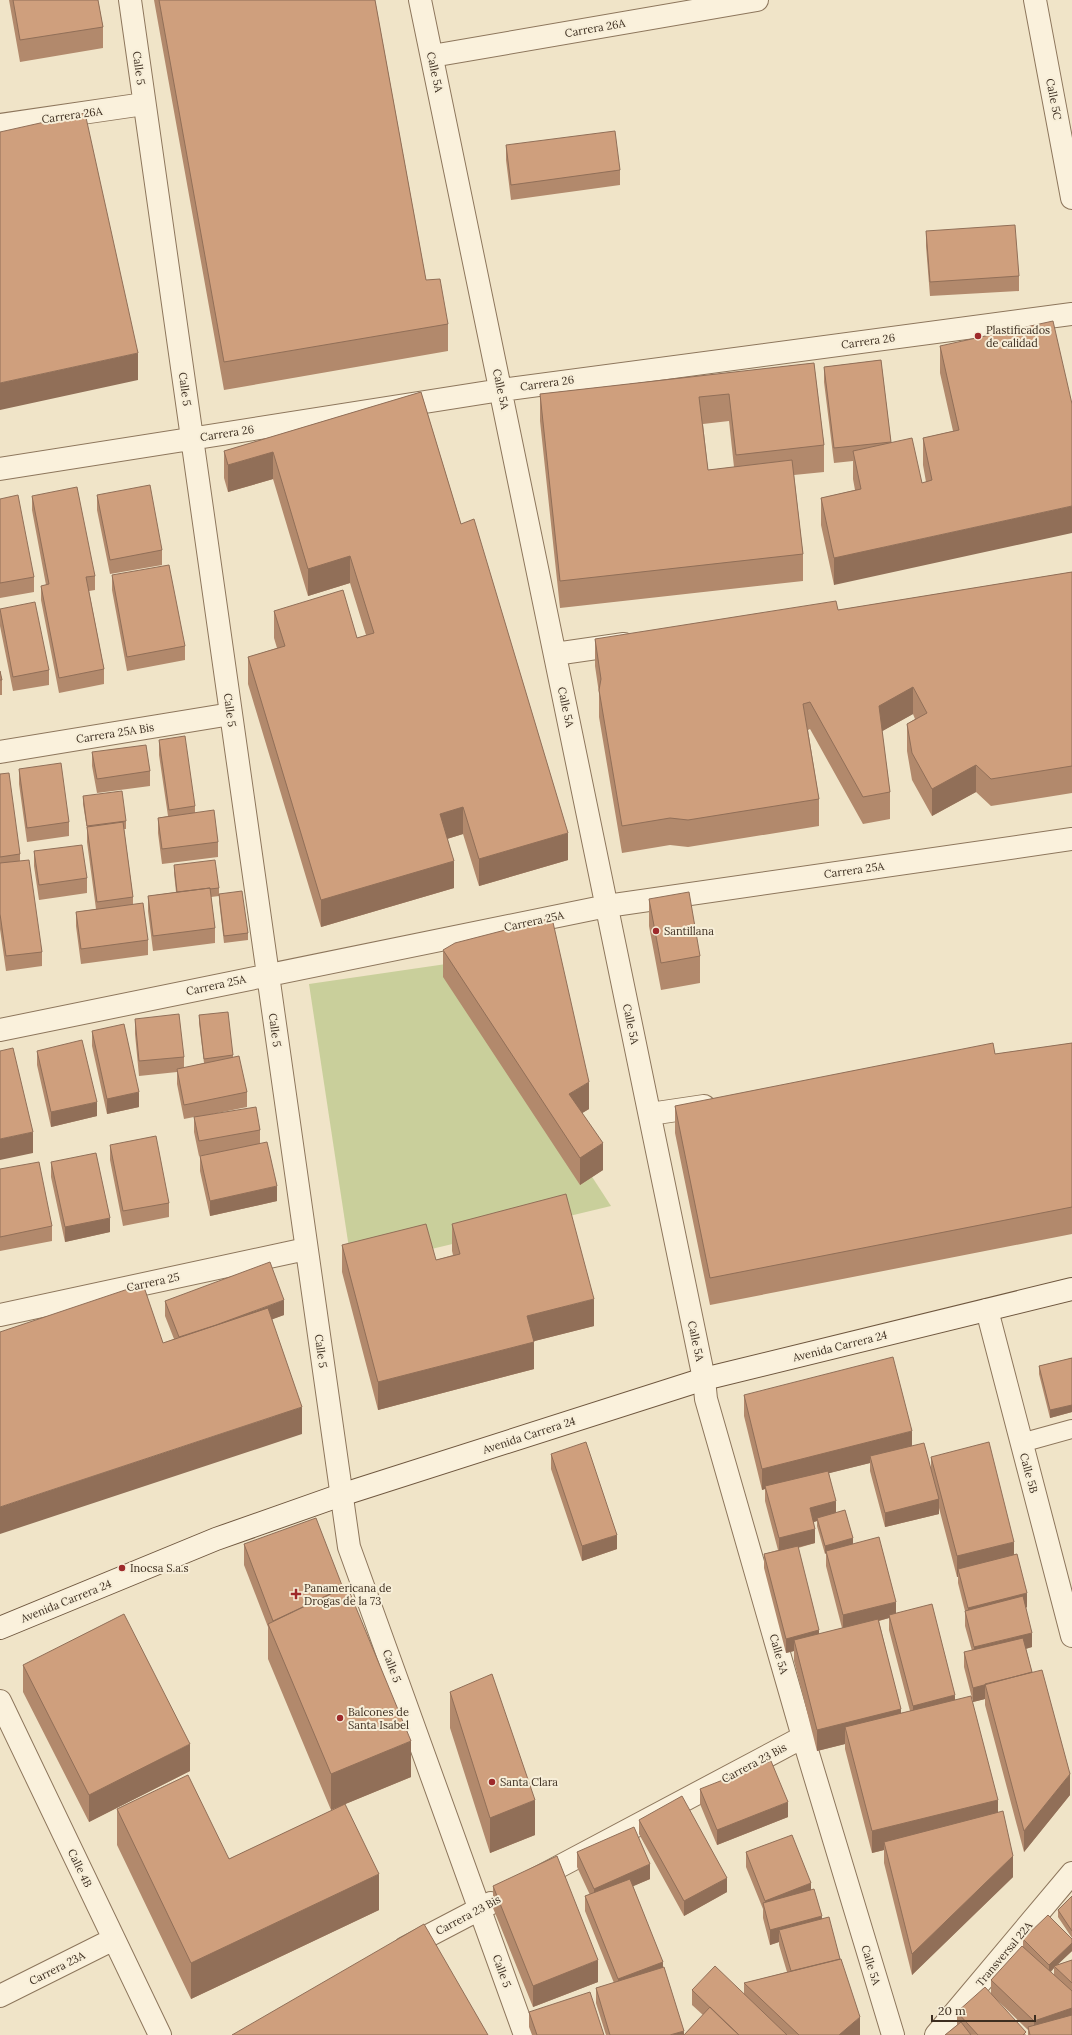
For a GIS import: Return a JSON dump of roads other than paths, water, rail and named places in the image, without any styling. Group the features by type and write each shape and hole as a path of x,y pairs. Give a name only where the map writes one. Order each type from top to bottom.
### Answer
{"street":[{"name":"Calle 5","path":"130,0 349,1547 525,2035"},
{"name":"Calle 5A","path":"420,0 650,1114 704,1380 706,1399 803,1737 893,2035"},
{"name":"Carrera 26A","path":"432,56 757,0"},
{"name":"Calle 5C","path":"1035,0 1072,198"},
{"name":"Carrera 26A","path":"0,125 144,104"},
{"name":"Carrera 26","path":"0,469 501,390 1072,314"},
{"path":"555,654 641,641"},
{"name":"Carrera 25A Bis","path":"0,752 231,714"},
{"name":"Carrera 25A","path":"0,1030 607,906 1072,838"},
{"path":"650,1114 720,1104"},
{"name":"Carrera 25","path":"0,1315 306,1249"},
{"name":"Avenida Carrera 24","path":"0,1628 216,1539 341,1495 704,1380 1072,1289"},
{"name":"Calle 5B","path":"987,1310 1072,1636"},
{"name":"Calle 4B","path":"0,1701 160,2035"},
{"name":"Carrera 23 Bis","path":"387,1958 803,1737"},
{"name":"Transversal 22A","path":"936,2035 1072,1873"},
{"name":"Carrera 23A","path":"0,1996 114,1939"}],"lane":[{"path":"1021,1443 1072,1429"}],"place":[{"name":"Plastificados de calidad","path":"978,336"},
{"name":"Santillana","path":"656,931"},
{"name":"Inocsa S.a.s","path":"122,1568"},
{"name":"Panamericana de Drogas de la 73","path":"296,1594"},
{"name":"Balcones de Santa Isabel","path":"340,1718"},
{"name":"Santa Clara","path":"492,1782"}]}
